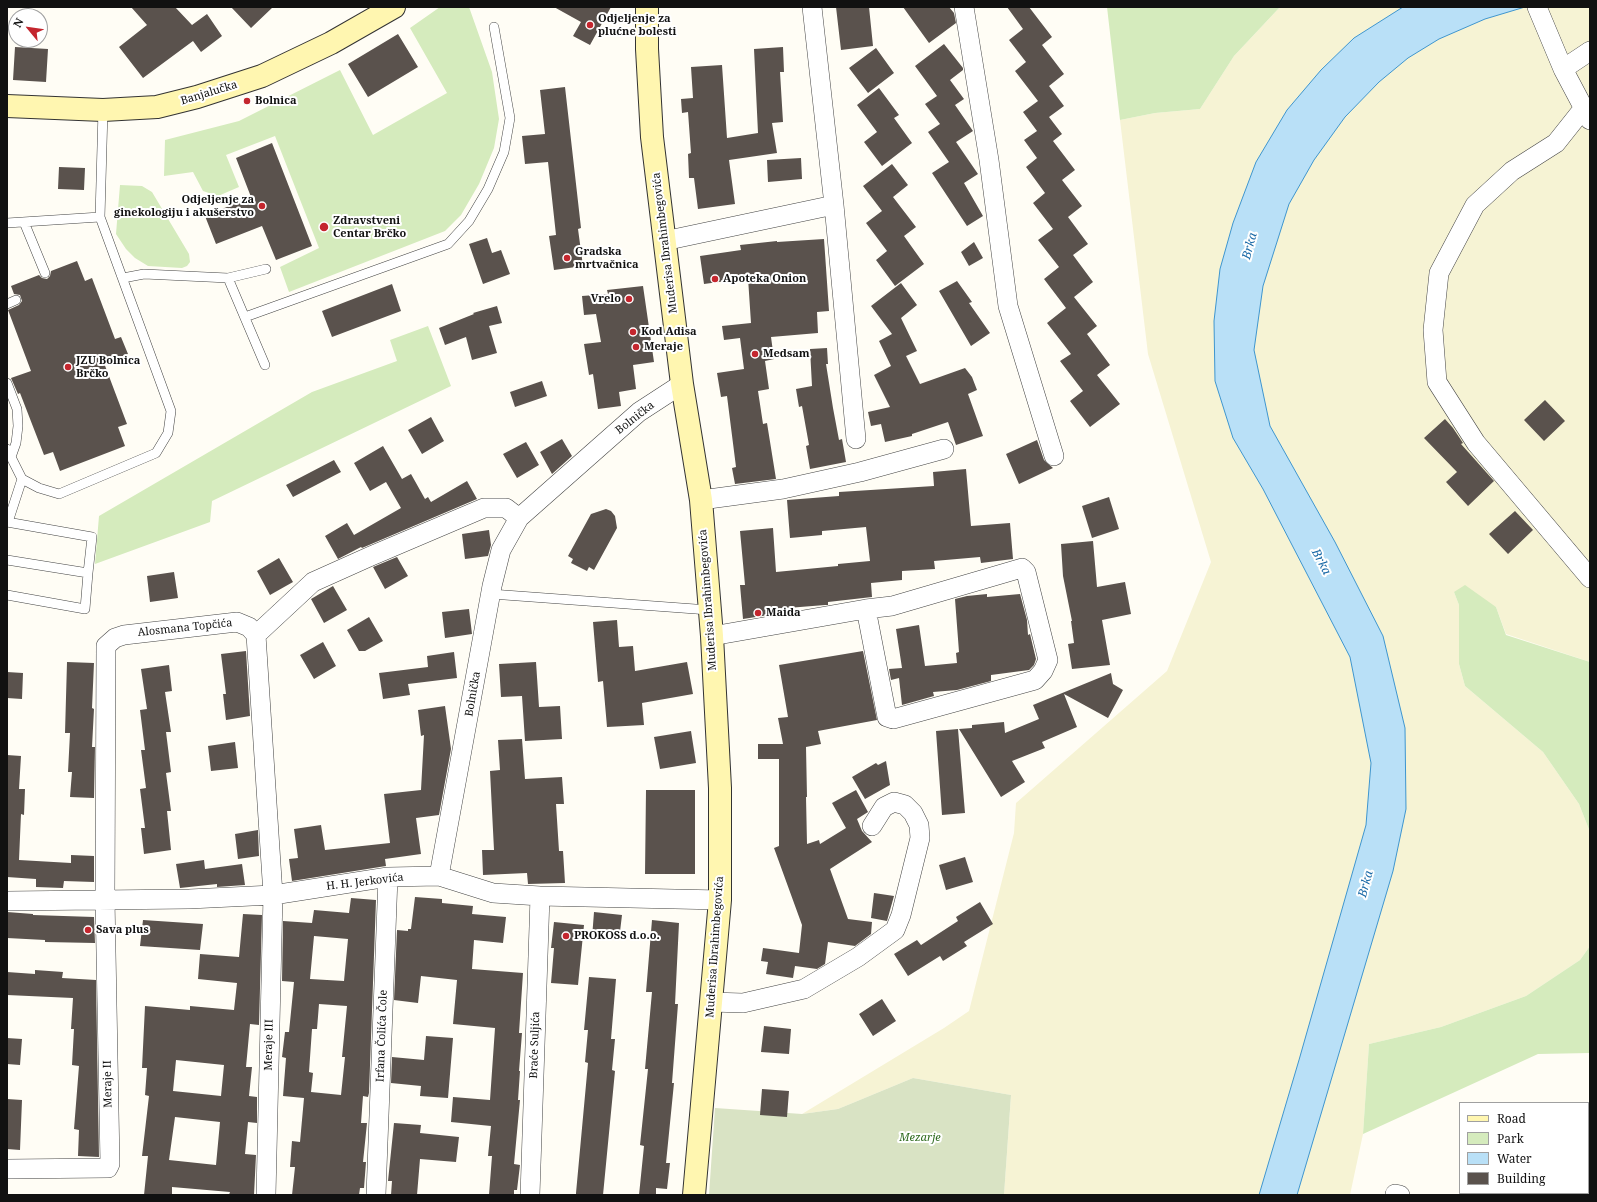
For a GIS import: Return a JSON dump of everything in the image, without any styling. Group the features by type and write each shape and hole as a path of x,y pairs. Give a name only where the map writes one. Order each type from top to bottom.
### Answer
{"main road":[{"name":"Banjalučka","path":"7,106 103,110 157,107 197,97 262,76 331,43 394,7"},
{"name":"Muderisa Ibrahimbegovića","path":"647,7 646,50 652,137 682,384 701,500 712,636 720,788 720,900 694,1195"}],"street":[{"path":"812,7 834,205 856,439"},
{"path":"964,7 989,160 1008,306 1054,456"},
{"path":"1537,7 1563,69 1588,115 1556,143 1512,171 1476,205 1439,273 1433,330 1437,382 1476,443 1590,578"},
{"path":"1563,69 1590,51"},
{"path":"664,241 834,205"},
{"name":"Bolnička","path":"439,876 491,594 501,550 519,518 639,412 682,384"},
{"path":"701,500 783,489 860,472 944,449"},
{"path":"273,895 256,635 313,582 484,508 506,508 519,518"},
{"path":"712,636 919,599 1022,568 1026,572 1048,660 1043,671 1035,680 893,719 887,717 866,609"},
{"name":"Alosmana Topčića","path":"105,899 106,646 115,638 124,634 238,622 249,627 256,635"},
{"path":"711,1002 743,1003 804,989 858,957 895,930 901,915 920,838 918,825 913,813 905,805 894,802 884,807 872,826"},
{"name":"H. H. Jerkovića","path":"7,901 189,899 273,895 388,878 439,876 493,893 540,896 720,900"},
{"name":"Irfana Čolića Čole","path":"376,1195 388,878"},
{"name":"Meraje III","path":"266,1195 273,895"},
{"name":"Braće Suljića","path":"530,1195 540,896"},
{"name":"Meraje II","path":"7,1169 108,1168 110,1164 105,899"}],"lane":[{"path":"245,317 448,244 469,221 488,189 504,152 510,118 494,27"},
{"path":"7,384 17,408 18,426 16,443 9,453 22,479 39,488 59,494 156,453 168,433 171,410 100,217 103,110"},
{"path":"7,223 100,217"},
{"path":"24,222 45,273"},
{"path":"123,278 144,274 228,278 266,269"},
{"path":"228,278 265,365"},
{"path":"7,304 16,300"},
{"path":"7,595 85,609 92,537 8,522 22,479"},
{"path":"7,560 88,573"},
{"path":"491,594 709,610"}],"shaded area":[{"path":"1280,7 1590,7 1590,662 1506,634 1496,607 1454,592 1459,605 1459,664 1465,686 1543,752 1579,804 1590,832 1590,946 1580,960 1526,996 1441,1027 1369,1044 1363,1134 1350,1195 1004,1195 1011,1095 913,1078 838,1109 802,1114 944,1028 969,1011 1014,833 1016,803 1167,671 1211,562 1148,354 1120,120 1155,113 1200,109 1234,56"}],"green space":[{"path":"440,7 469,7 492,72 499,119 494,148 479,184 461,215 445,231 289,292 280,267 319,248 275,136 226,155 239,187 218,196 203,191 193,172 164,176 165,140 239,121 340,70 373,135 447,93 410,28"},
{"path":"1107,7 1280,7 1234,56 1200,109 1155,113 1120,120"},
{"path":"120,185 142,186 152,192 189,254 190,262 187,266 182,268 148,266 135,258 126,249 116,234"},
{"path":"428,326 451,386 212,501 210,522 95,564 99,516 312,392 397,361 390,340"},
{"path":"1465,585 1496,607 1506,635 1590,662 1590,832 1579,804 1543,752 1465,686 1459,664 1459,605 1454,592"},
{"path":"1590,946 1590,1053 1538,1054 1363,1134 1369,1044 1441,1027 1526,996 1580,960"},
{"name":"Mezarje","path":"913,1078 1011,1095 1004,1195 709,1195 715,1108 802,1114 838,1109"}],"water":[{"name":"Brka","path":"1403,7 1525,7 1485,19 1439,39 1408,58 1379,82 1345,117 1314,160 1289,204 1263,286 1254,350 1270,426 1335,542 1383,636 1405,728 1406,809 1393,871 1297,1195 1259,1195 1366,825 1371,763 1350,657 1263,489 1233,438 1215,381 1214,321 1220,269 1233,223 1256,162 1287,110 1321,70 1354,38"}],"building":[{"path":"131,7 175,7 192,25 207,14 222,36 201,52 193,41 143,78 119,47 147,25"},
{"path":"231,7 273,7 251,28"},
{"name":"Odjeljenje za plućne bolesti","path":"554,7 611,7 590,45 573,36 581,22"},
{"path":"836,7 869,7 873,46 841,50"},
{"path":"903,7 949,7 954,13 956,23 929,43"},
{"path":"1007,7 1029,7 1052,37 1042,45 1064,74 1049,86 1064,106 1049,117 1062,134 1053,141 1075,170 1062,180 1082,206 1068,217 1088,244 1073,255 1093,282 1074,297 1097,326 1087,334 1110,365 1097,375 1120,404 1090,427 1070,401 1083,391 1060,361 1071,354 1047,323 1066,308 1044,279 1059,267 1038,240 1053,229 1033,203 1045,193 1026,167 1037,158 1024,140 1037,131 1023,112 1038,101 1015,71 1026,62 1009,40 1023,29"},
{"path":"398,34 418,67 368,97 348,64"},
{"path":"944,44 963,68 963,70 950,80 964,99 955,105 973,131 956,142 978,174 964,183 983,216 967,226 932,173 949,162 928,132 940,124 925,104 937,96 915,66"},
{"path":"783,47 784,72 780,72 783,122 772,123 777,153 729,160 735,204 698,209 694,178 689,178 688,154 691,153 688,112 682,113 681,99 693,98 691,67 722,65 727,138 758,133 754,49"},
{"path":"15,48 48,49 46,82 13,80"},
{"path":"876,48 894,73 868,93 849,68"},
{"path":"565,87 581,228 578,229 583,266 554,270 549,236 556,235 548,162 525,164 522,136 545,134 540,90"},
{"path":"879,88 899,115 894,118 912,143 882,166 864,142 877,132 857,105"},
{"name":"Odjeljenje za ginekologiju i akušerstvo","path":"272,143 312,246 276,260 262,226 216,244 205,216 251,197 236,158"},
{"path":"801,158 802,179 768,182 767,160"},
{"path":"892,164 908,185 893,197 916,227 904,236 924,264 895,286 876,260 887,251 866,223 882,211 863,186"},
{"path":"59,167 85,168 84,190 58,189"},
{"path":"487,238 492,253 501,250 510,274 483,284 469,244"},
{"path":"824,239 829,311 817,312 818,333 771,337 774,359 765,361 769,389 758,391 763,424 767,423 776,479 735,484 732,468 736,467 727,396 721,397 717,373 744,369 740,338 724,340 722,326 751,323 748,278 704,284 700,256 741,250 740,245 777,241"},
{"path":"974,242 983,258 969,266 961,252"},
{"name":"JZU Bolnica Brčko","path":"77,261 85,281 92,278 115,339 121,337 128,354 104,363 127,424 118,427 125,446 60,471 53,452 44,455 20,393 18,394 11,378 31,371 8,310 19,305 22,301 20,295 14,294 11,286 39,275 42,278 47,279 50,276 51,271"},
{"path":"957,281 972,302 969,303 990,333 971,346 939,291"},
{"path":"901,283 917,305 901,318 917,351 906,356 920,384 965,368 972,377 977,390 968,394 983,436 956,445 948,422 912,434 912,436 885,442 881,424 871,426 868,412 890,407 874,375 891,366 879,341 892,334 871,306"},
{"path":"392,284 401,311 332,337 322,311"},
{"path":"643,286 654,362 633,365 636,389 619,392 621,406 598,409 593,374 589,375 584,344 601,342 596,314 584,315 582,296 608,294 607,290"},
{"path":"497,306 502,323 489,326 497,353 472,360 466,337 445,345 439,328 474,314 473,313"},
{"path":"827,348 828,364 826,364 833,408 839,440 842,439 846,462 810,469 806,446 809,445 802,406 799,407 796,389 812,386 810,349"},
{"path":"542,381 547,396 515,407 510,392"},
{"path":"1545,400 1565,421 1544,441 1524,420"},
{"path":"431,417 444,441 422,454 408,430"},
{"path":"1445,419 1463,443 1461,444 1494,481 1468,506 1446,482 1457,472 1424,438"},
{"path":"562,439 572,456 552,474 540,452"},
{"path":"1037,440 1044,460 1053,468 1019,484 1006,454"},
{"path":"526,442 539,465 517,478 503,454"},
{"path":"383,446 402,479 411,474 425,499 428,497 431,502 467,481 477,499 362,548 361,547 338,559 325,536 347,523 354,535 401,508 386,482 370,491 354,463"},
{"path":"334,460 341,472 293,497 286,485"},
{"path":"966,469 971,526 1010,523 1013,559 981,563 980,557 934,561 935,569 902,571 902,580 871,583 872,597 828,602 828,605 775,609 775,614 743,619 740,585 745,585 740,531 773,528 776,572 838,566 838,564 870,561 866,527 822,531 822,535 790,538 787,500 839,496 839,492 934,486 933,472"},
{"path":"1109,497 1119,529 1092,538 1082,506"},
{"path":"606,509 611,511 615,516 617,528 594,570 589,567 587,571 571,563 573,559 568,556 591,514"},
{"path":"1515,511 1533,530 1508,554 1489,534"},
{"path":"489,530 491,545 488,556 465,559 462,534"},
{"path":"1093,541 1097,587 1125,582 1131,614 1102,620 1110,665 1072,669 1068,644 1074,643 1072,621 1063,576 1061,544"},
{"path":"397,557 408,576 385,589 373,567"},
{"path":"279,558 293,582 270,595 257,571"},
{"path":"174,572 178,598 150,602 147,576"},
{"path":"333,586 347,610 324,623 311,599"},
{"path":"987,594 987,597 1020,594 1027,620 1028,635 1030,634 1036,659 1034,665 1029,670 991,675 991,681 957,690 933,692 934,696 902,705 899,678 891,680 889,669 902,668 896,629 919,625 925,666 957,663 956,653 959,652 955,599"},
{"path":"469,609 472,634 445,638 442,612"},
{"path":"369,617 383,641 365,651 359,651 347,630"},
{"path":"617,620 619,647 633,646 635,671 687,662 693,694 642,703 644,725 607,727 603,681 598,682 593,622"},
{"path":"323,642 336,666 314,679 300,655"},
{"path":"246,651 250,716 226,720 223,694 226,694 221,654"},
{"path":"863,651 877,720 818,731 821,744 806,747 807,844 819,840 820,844 846,828 832,803 856,790 868,812 857,819 862,831 872,842 830,869 848,919 872,922 871,934 855,946 828,942 825,964 817,969 795,966 793,978 766,974 768,962 761,961 763,948 799,953 802,925 774,848 779,846 779,759 758,759 758,744 783,744 778,718 788,717 779,665"},
{"path":"454,652 457,678 408,684 410,695 383,699 379,673 428,667 427,656"},
{"path":"67,662 94,663 92,747 95,747 94,798 70,797 72,772 68,772 70,733 65,733"},
{"path":"536,662 539,707 560,706 562,739 525,741 522,696 501,697 499,664"},
{"path":"169,665 172,691 165,692 171,732 166,732 171,772 166,773 171,811 167,811 171,850 144,854 141,828 145,828 140,789 146,788 141,750 145,750 140,710 147,709 141,669"},
{"path":"7,672 23,673 22,699 7,698"},
{"path":"1111,673 1113,684 1123,690 1108,718 1064,694 1077,727 1042,742 1045,748 1012,761 1025,782 1001,797 959,729 972,728 972,725 1004,722 1005,733 1039,719 1033,705"},
{"path":"445,706 451,749 439,815 416,818 421,854 385,859 386,866 292,881 289,859 298,858 294,829 321,825 325,850 390,843 384,794 421,790 424,735 421,736 418,710"},
{"path":"958,729 965,813 942,815 936,731"},
{"path":"691,731 696,763 660,769 654,737"},
{"path":"522,739 525,779 562,777 564,804 556,804 559,851 563,851 565,883 528,884 527,873 483,875 482,850 494,850 490,771 500,770 498,740"},
{"path":"235,742 238,768 211,771 208,746"},
{"path":"7,755 21,756 19,789 25,789 24,815 21,814 19,860 71,863 71,855 94,856 94,882 64,881 63,888 36,887 36,879 7,877"},
{"path":"886,761 890,785 865,799 852,777 876,763 878,765"},
{"path":"646,790 695,790 695,874 645,874"},
{"path":"258,830 259,856 238,859 235,834"},
{"path":"965,857 973,882 946,890 939,865"},
{"path":"204,860 205,869 242,864 245,885 217,887 217,884 180,888 176,864"},
{"path":"874,893 894,896 887,921 871,918"},
{"path":"415,897 442,899 442,903 473,906 472,914 506,917 503,943 474,940 472,969 523,973 519,1033 522,1033 518,1100 520,1100 514,1164 520,1165 517,1190 514,1190 514,1195 489,1195 492,1156 488,1156 491,1126 451,1122 453,1097 490,1100 495,1028 453,1024 457,980 421,976 418,1003 394,1000 397,930 408,931 408,929 411,929"},
{"path":"351,898 376,900 369,1093 368,1097 363,1096 361,1123 367,1123 363,1162 366,1162 364,1188 360,1188 359,1195 292,1195 295,1167 290,1167 292,1141 300,1142 304,1098 283,1096 286,1058 282,1057 285,1032 289,1032 294,982 282,981 283,921 312,923 314,910 349,913","holes":["314,936 348,939 344,981 310,979","319,1004 347,1006 342,1057 345,1057 341,1095 311,1092 313,1073 309,1072 312,1029 317,1029"]},
{"path":"980,902 993,924 964,942 967,946 943,961 940,956 908,976 894,954 917,940 921,945 958,921 956,917"},
{"path":"7,912 33,915 94,917 95,943 45,942 45,940 7,938"},
{"path":"594,912 622,915 619,940 592,938"},
{"path":"243,914 262,915 259,1025 250,1024 246,1067 252,1067 249,1096 257,1097 257,1123 248,1122 245,1154 256,1155 254,1195 229,1195 230,1192 172,1187 172,1195 144,1195 148,1156 142,1156 149,1096 145,1095 147,1068 142,1068 145,1006 190,1010 190,1006 234,1010 237,983 198,979 200,954 239,957","holes":["176,1060 224,1065 221,1096 173,1091","175,1117 220,1122 216,1165 169,1160"]},
{"path":"143,920 203,924 200,950 140,946"},
{"path":"652,920 679,923 675,1004 678,1004 672,1083 674,1083 666,1163 670,1163 667,1189 656,1188 656,1195 639,1195 644,1146 640,1145 648,1069 645,1069 652,992 646,992"},
{"path":"554,922 584,925 578,985 551,983 554,948 551,948"},
{"path":"35,970 63,972 62,978 96,980 99,1157 78,1156 79,1130 74,1129 79,1066 72,1065 74,1029 71,1029 73,998 7,995 7,972 35,974"},
{"path":"589,977 616,979 611,1039 615,1039 612,1070 615,1071 603,1195 576,1195 588,1063 585,1062 588,1030 584,1030"},
{"path":"882,999 896,1021 873,1036 859,1014"},
{"path":"764,1026 791,1029 789,1054 761,1052"},
{"path":"426,1036 453,1038 448,1098 420,1096 421,1086 391,1083 392,1057 424,1060"},
{"path":"7,1038 22,1039 20,1065 7,1064"},
{"path":"762,1089 789,1091 787,1117 760,1115"},
{"path":"7,1099 22,1100 20,1150 7,1149"},
{"path":"394,1123 421,1125 420,1133 459,1137 456,1162 420,1159 417,1195 391,1195 392,1181 388,1181"}],"place":[{"name":"Odjeljenje za plućne bolesti","path":"590,25"},
{"name":"Bolnica","path":"247,101"},
{"name":"Odjeljenje za ginekologiju i akušerstvo","path":"262,206"},
{"name":"Zdravstveni Centar Brčko","path":"324,227"},
{"name":"Gradska mrtvačnica","path":"567,258"},
{"name":"Apoteka Onion","path":"715,279"},
{"name":"Vrelo","path":"629,299"},
{"name":"Kod Adisa","path":"633,332"},
{"name":"Meraje","path":"636,347"},
{"name":"Medsam","path":"755,354"},
{"name":"JZU Bolnica Brčko","path":"68,367"},
{"name":"Maida","path":"758,613"},
{"name":"Sava plus","path":"88,930"},
{"name":"PROKOSS d.o.o.","path":"566,936"}]}
